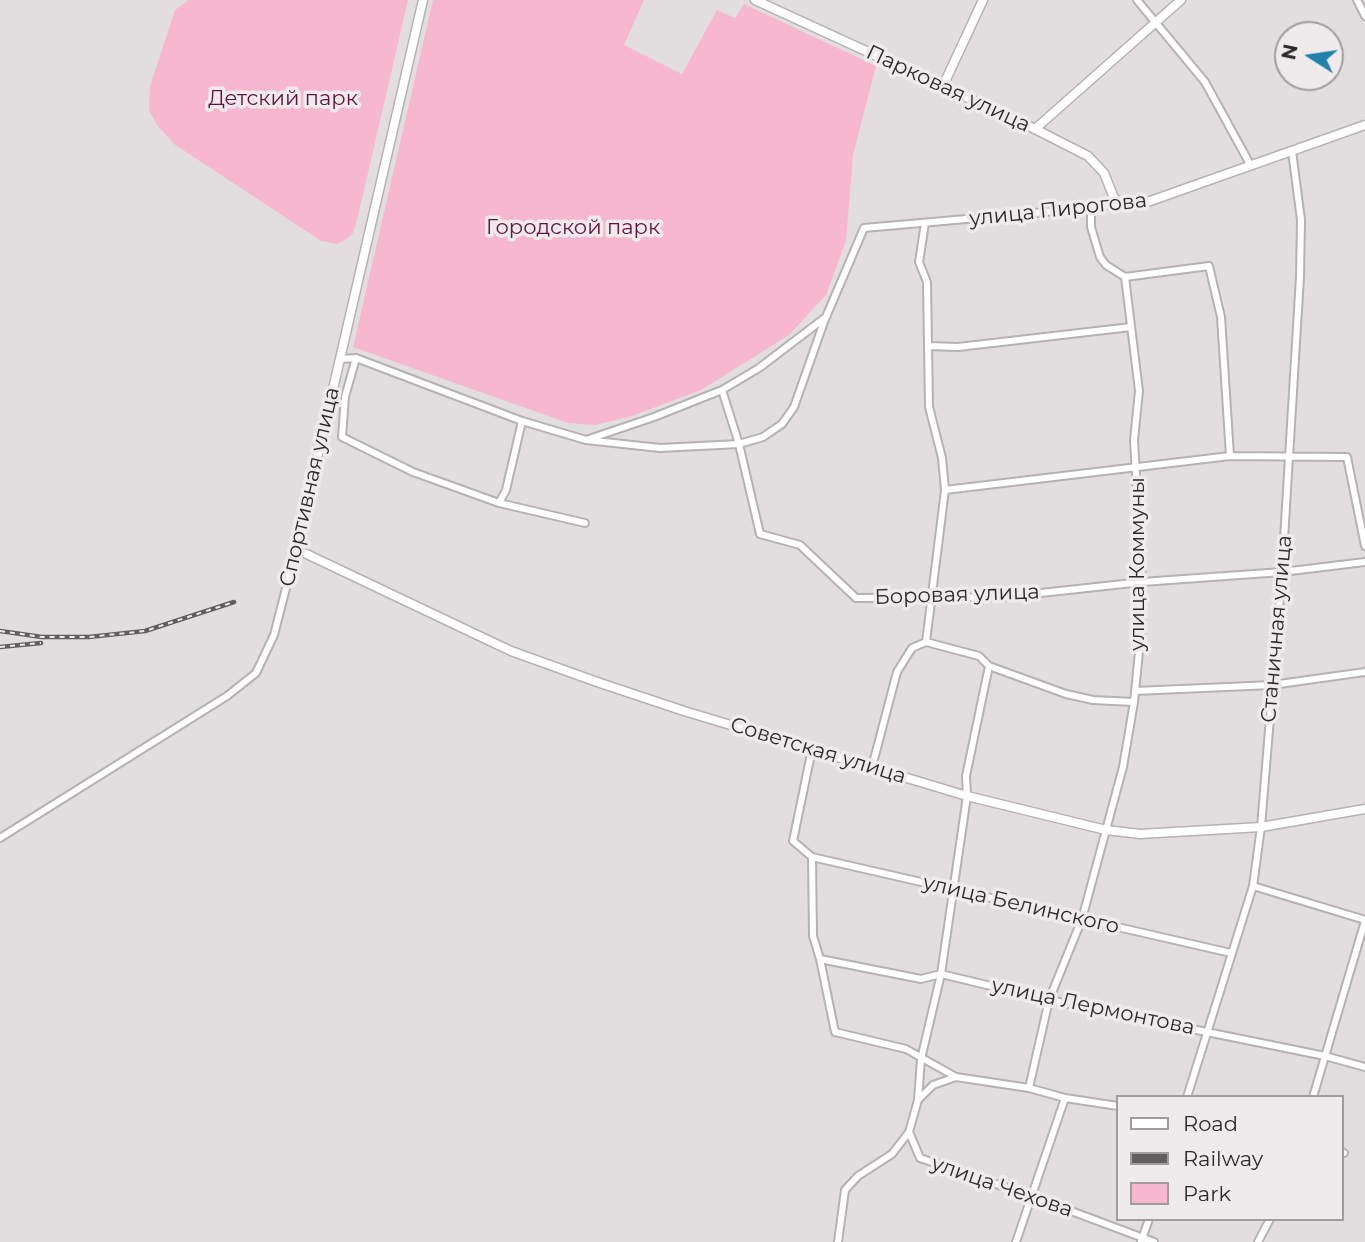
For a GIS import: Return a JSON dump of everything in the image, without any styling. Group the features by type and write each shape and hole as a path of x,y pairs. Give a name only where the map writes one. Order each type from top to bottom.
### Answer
{"street":[{"name":"Спортивная улица","path":"0,838 227,696 256,673 274,635 296,549 424,0"},
{"name":"Парковая улица","path":"755,0 1035,129 1093,160 1104,173 1118,203"},
{"path":"943,86 983,0"},
{"path":"1137,0 1205,82 1251,166"},
{"path":"1035,129 1181,0"},
{"path":"1357,0 1365,16"},
{"name":"улица Пирогова","path":"826,317 864,228 1091,208 1118,203 1139,205 1365,125"},
{"name":"Станичная улица","path":"1188,1095 1252,886 1261,827 1282,572 1301,247 1301,220 1292,150"},
{"path":"1091,208 1091,227 1100,257 1105,265 1125,277 1209,266 1221,317 1230,456"},
{"path":"925,223 919,262 927,282 929,407 942,458 945,490 926,642"},
{"name":"улица Коммуны","path":"1029,1088 1049,1000 1082,919 1106,831 1123,767 1134,702 1141,632 1142,583 1135,440 1139,391 1125,277"},
{"path":"340,359 356,358 522,421 586,440 660,448 739,444 764,437 782,424 794,407 826,317"},
{"path":"586,440 722,390 759,368 826,317"},
{"path":"929,346 958,347 1131,327"},
{"path":"356,358 345,397 342,437 413,472 499,503 585,523"},
{"name":"Боровая улица","path":"722,390 739,444 760,534 800,545 856,598 1004,597 1365,562"},
{"path":"499,503 506,490 522,421"},
{"path":"945,490 1230,456 1347,457 1365,546"},
{"name":"Советская улица","path":"296,549 511,652 672,707 967,796 1106,831 1140,834 1261,827 1365,809"},
{"path":"872,767 897,672 912,648 926,642 979,656 989,666 1066,694 1093,700 1134,702"},
{"path":"838,1242 845,1190 858,1176 892,1154 909,1132 918,1100 921,1059 941,974 955,891 967,796 966,776 989,666"},
{"path":"1135,691 1272,685 1365,672"},
{"path":"812,749 793,841 812,857 813,936 835,1032 906,1049 956,1077 1116,1106"},
{"name":"улица Белинского","path":"812,857 1231,953"},
{"path":"1252,886 1365,920 1314,1095"},
{"name":"улица Лермонтова","path":"820,959 921,978 941,974 1049,1000 1325,1056 1365,1067"},
{"path":"918,1100 933,1085 956,1077"},
{"path":"1016,1242 1065,1098"},
{"name":"улица Чехова","path":"909,1132 920,1157 1031,1196 1142,1240 1154,1242"},
{"path":"1142,1240 1148,1221"},
{"path":"1258,1242 1269,1221"}],"green space":[{"name":"Детский парк","path":"189,0 408,0 358,216 353,233 347,239 337,244 321,241 174,144 157,125 149,110 150,86 175,10"},
{"name":"Городской парк","path":"433,0 644,0 624,45 682,74 717,10 735,18 744,4 876,66 853,155 846,241 826,295 789,335 701,390 632,416 595,425 568,423 353,347"}],"railway":[{"path":"0,631 42,637 89,637 145,631 234,602"},
{"path":"0,647 41,643"}]}
